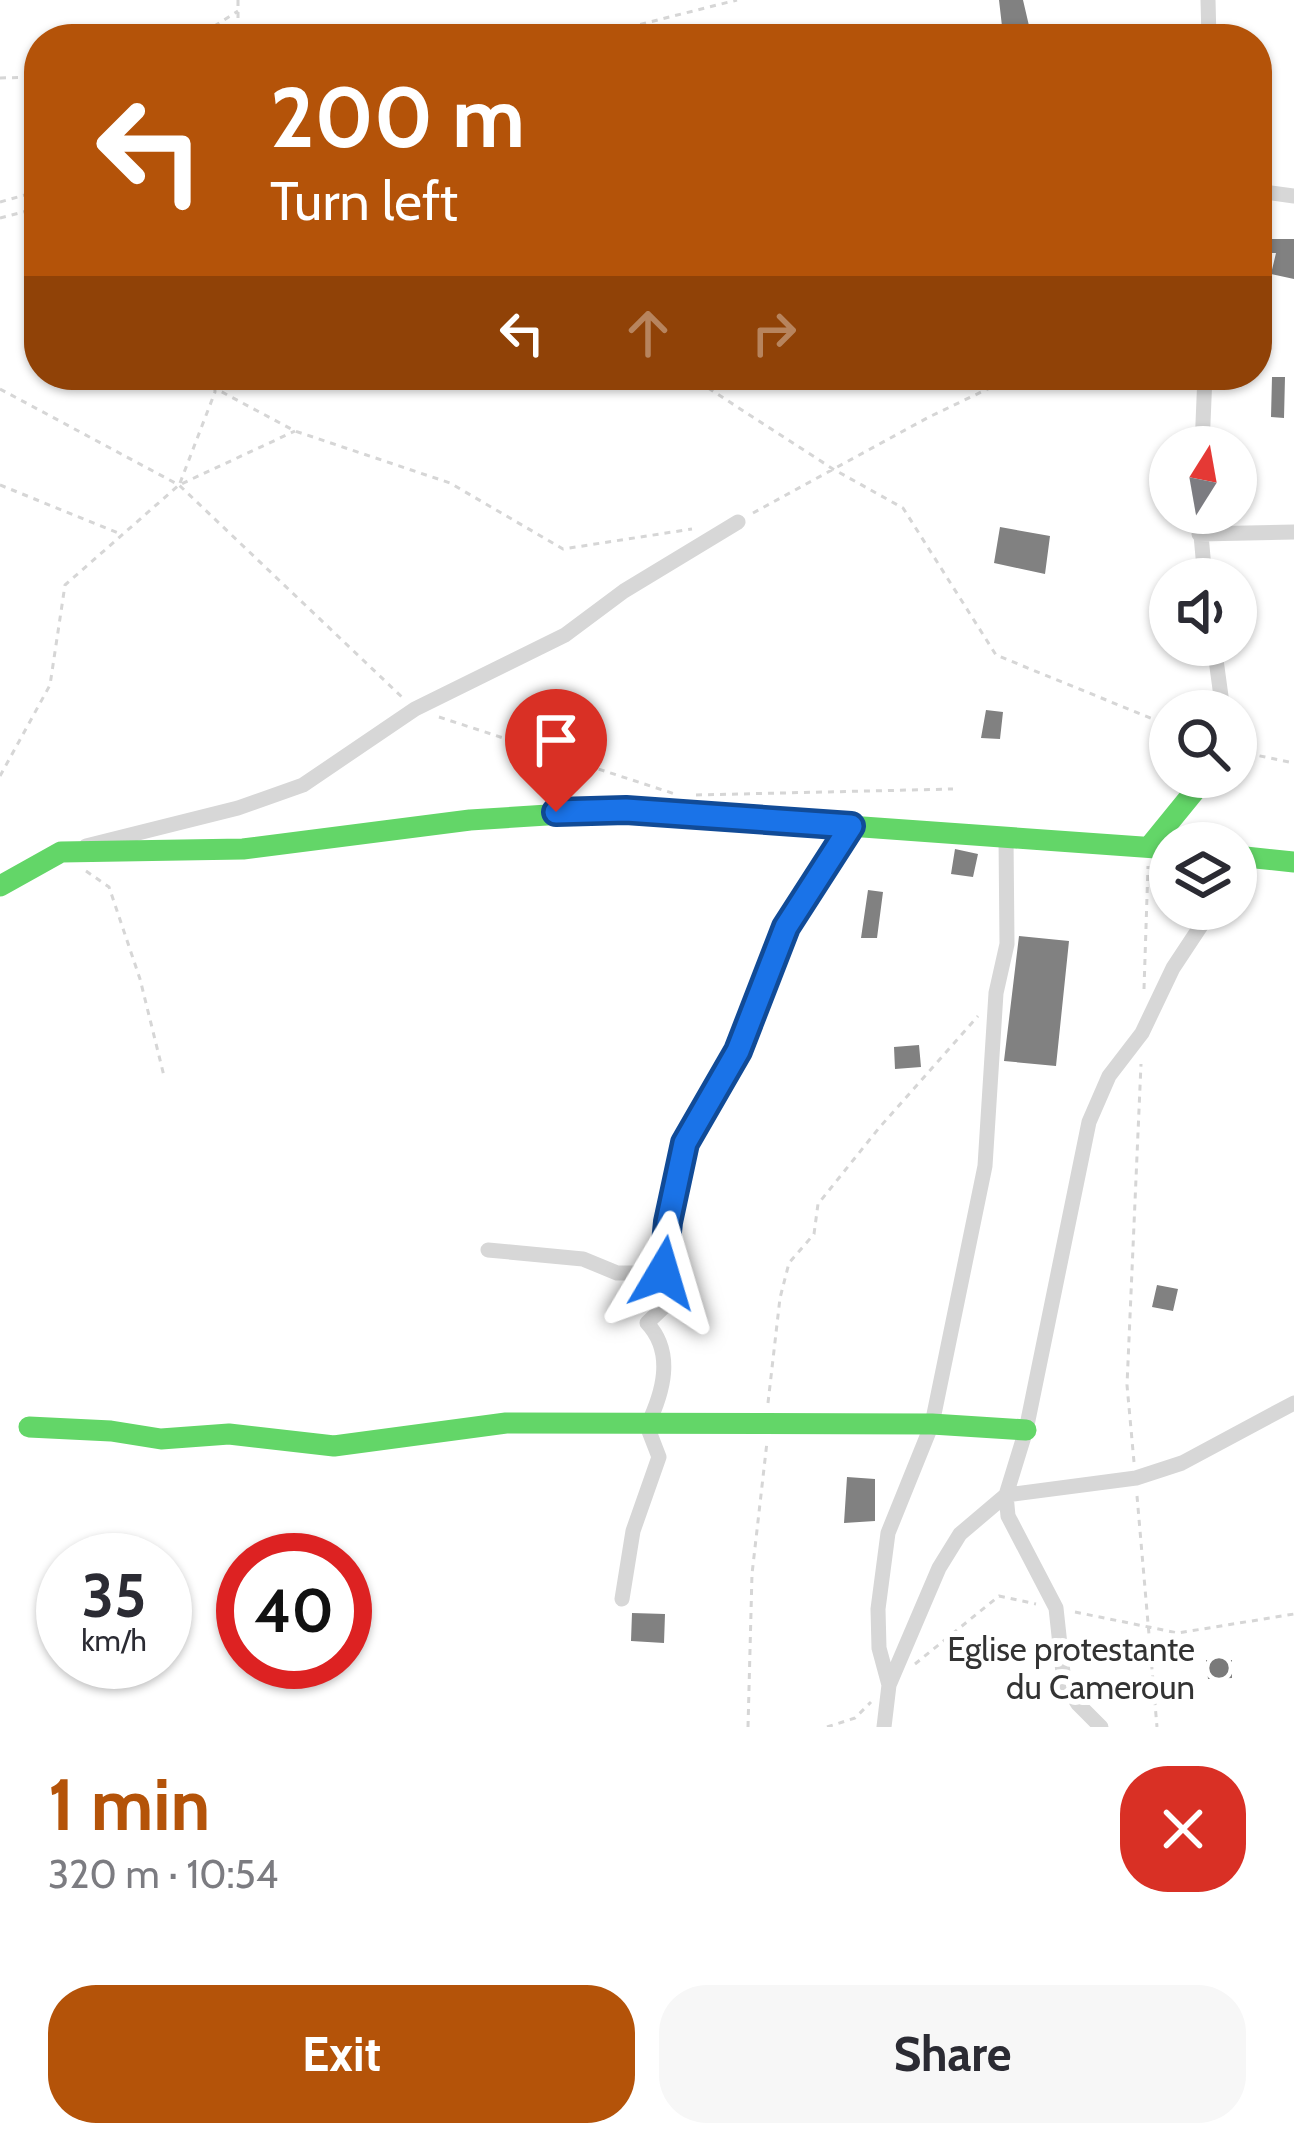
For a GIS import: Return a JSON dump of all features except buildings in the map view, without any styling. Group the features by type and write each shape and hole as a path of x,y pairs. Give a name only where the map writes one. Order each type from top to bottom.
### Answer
{"street":[{"path":"1203,426 1204,390"},
{"path":"0,886 61,852 238,808 303,785 415,709 565,634 623,591 738,522"},
{"path":"1257,533 1294,532"},
{"path":"1198,534 1202,558"},
{"path":"61,852 242,849 556,812 626,810 1149,847"},
{"path":"622,1599 633,1531 659,1457 647,1426 664,1391 660,1337 647,1323 667,1304 663,1273 668,1222 685,1143 738,1051 786,927 851,826"},
{"path":"889,1685 879,1648 878,1610 888,1533 932,1424 985,1166 996,993 1007,944 1006,837"},
{"path":"1257,861 1294,862"},
{"path":"1101,1727 1064,1682 1056,1608 1008,1516 1006,1495 1026,1430 1089,1122 1109,1076 1142,1033 1173,968 1198,930"},
{"path":"488,1250 583,1259 617,1273 663,1273"},
{"path":"884,1727 889,1685 939,1568 960,1534 1006,1495 1136,1478 1182,1463 1294,1402"},
{"path":"28,1427 161,1438 229,1434 334,1446 506,1423 932,1424 1026,1430"}],"path":[{"path":"238,0 238,24"},
{"path":"641,24 736,0"},
{"path":"218,24 238,11"},
{"path":"0,389 179,485 415,709 679,795 953,790"},
{"path":"212,390 295,431 450,483 563,549 694,529"},
{"path":"711,390 903,508 996,656 1149,718"},
{"path":"738,522 988,390"},
{"path":"179,485 215,392"},
{"path":"0,776 50,685 65,585 179,485 295,431"},
{"path":"0,485 122,535"},
{"path":"1257,756 1294,764"},
{"path":"61,852 109,887 140,979 164,1076"},
{"path":"1144,986 1150,930"},
{"path":"748,1727 752,1574 771,1423 766,1393 790,1263 814,1234 818,1204 996,993"},
{"path":"1142,1033 1127,1384 1157,1727"},
{"path":"827,1727 855,1718 999,1596 1178,1633 1294,1614"}],"traffic: fast":[{"path":"1169,822 1189,798"},
{"path":"0,886 61,852 243,849 470,820 626,810 1149,847"},
{"path":"663,1273 685,1143 738,1051 786,927 851,826"},
{"path":"1257,858 1294,862"},
{"path":"29,1427 161,1439 229,1434 334,1446 506,1423 932,1424 1026,1430"}],"place":[{"name":"Eglise protestante du Cameroun","path":"1219,1668"}],"route":[{"path":"556,812 626,810 851,826 786,927 738,1051 685,1143 663,1273"}]}
